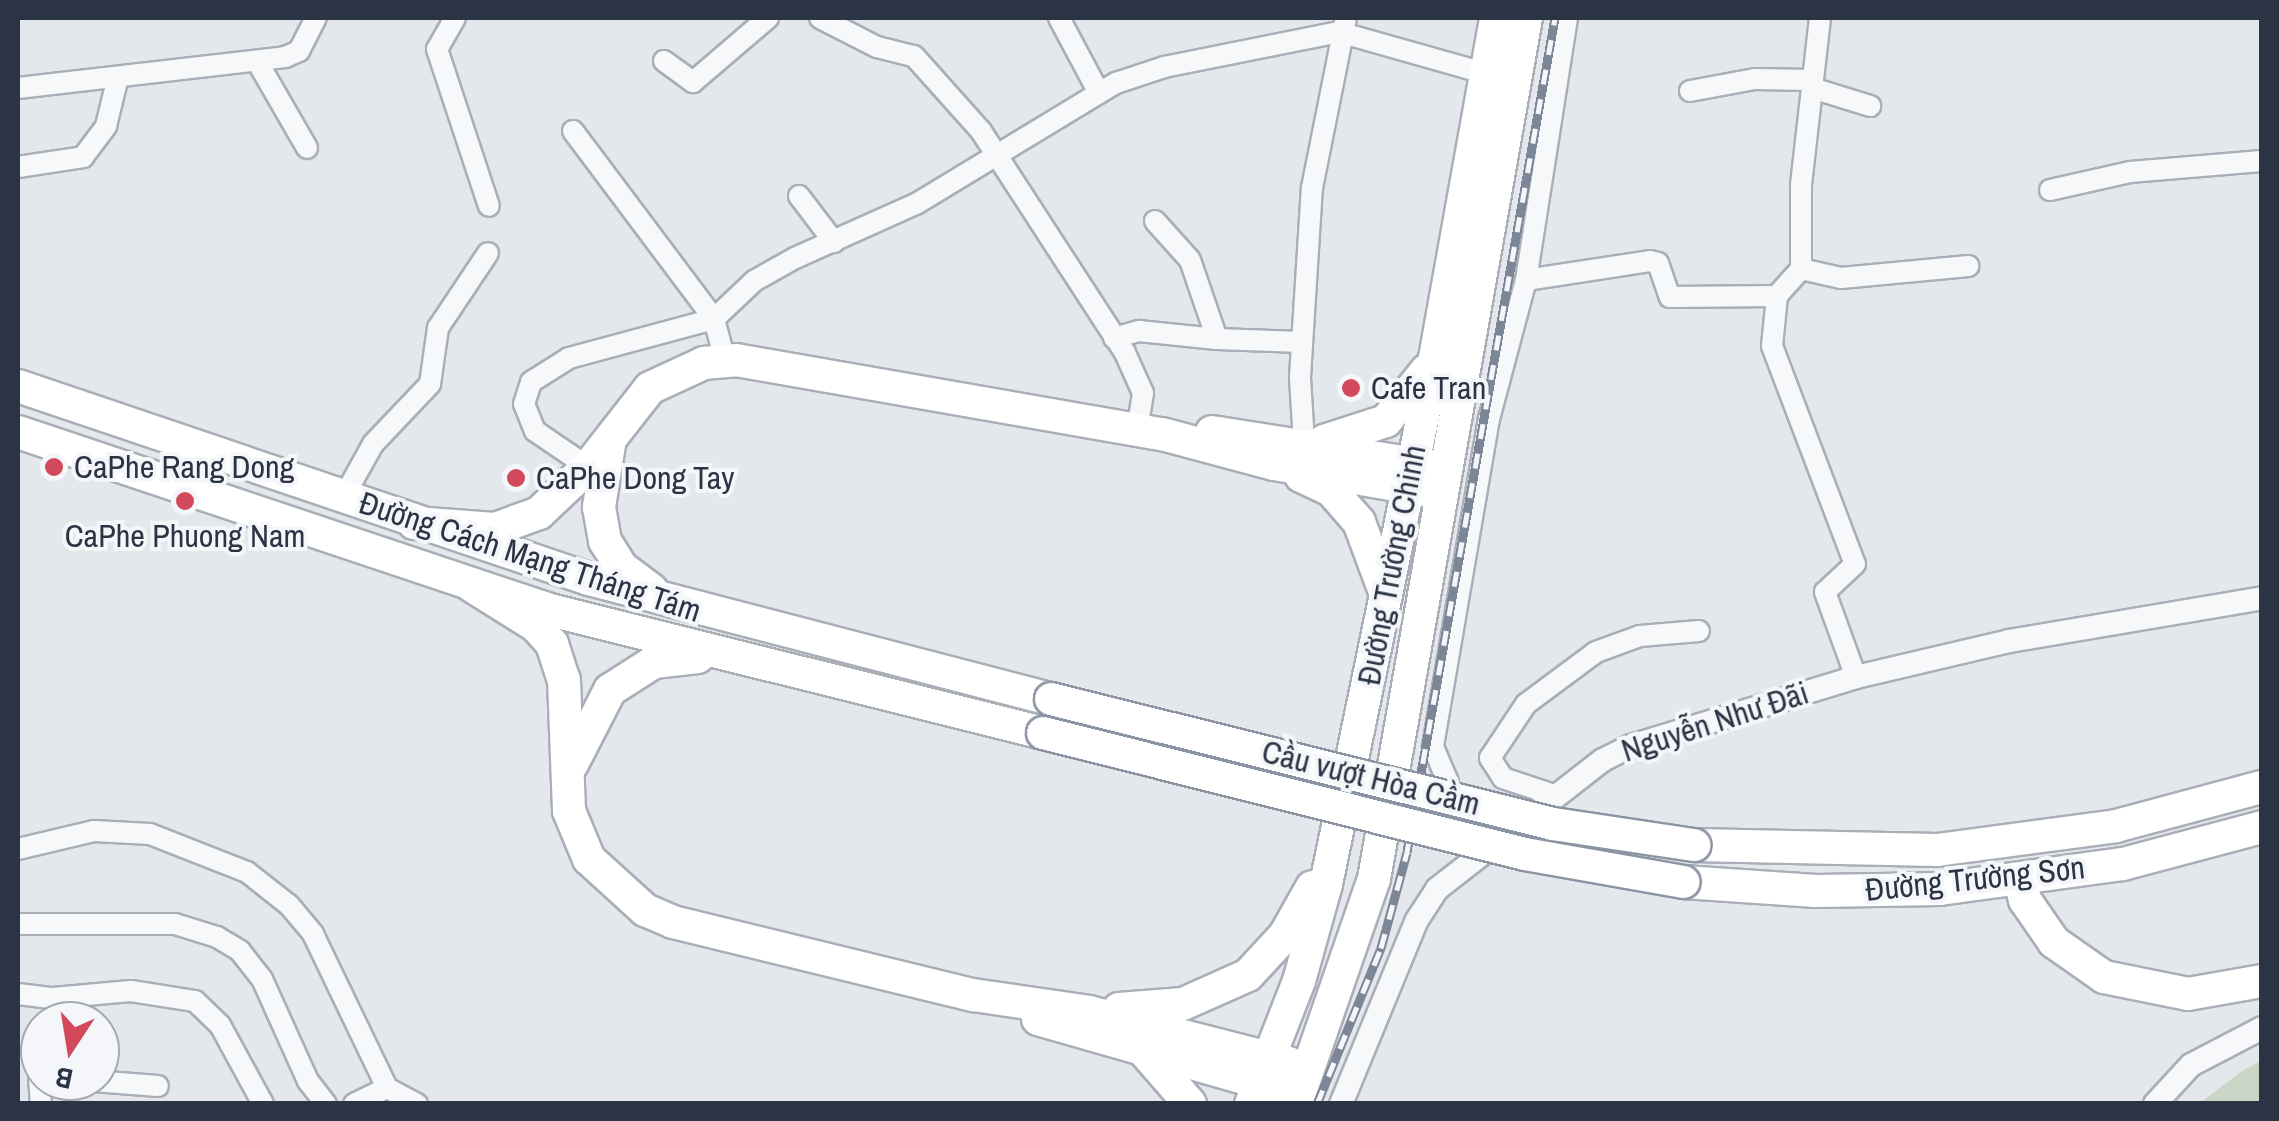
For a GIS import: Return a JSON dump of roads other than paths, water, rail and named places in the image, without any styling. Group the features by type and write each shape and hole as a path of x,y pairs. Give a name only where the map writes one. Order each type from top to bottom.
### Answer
{"highway":[{"name":"Đường Trường Chinh","path":"1260,1081 1328,871 1434,358 1496,18"},
{"name":"Đường Trường Chinh","path":"1302,1088 1374,879 1526,18"},
{"path":"1307,444 1386,421 1434,358"},
{"path":"414,524 471,531 516,524 549,505 588,467 650,388 678,372 725,360 762,360 1150,431 1274,464 1331,490 1346,507 1370,540 1386,596"},
{"name":"Đường Cách Mạng Tháng Tám","path":"18,386 414,524 688,609 1052,699"},
{"path":"616,427 600,484 606,540 640,585 688,609"},
{"path":"1150,431 1210,432 1307,444 1447,482"},
{"name":"Đường Cách Mạng Tháng Tám","path":"18,432 472,586 726,657 1043,733"},
{"path":"1274,464 1410,475"},
{"path":"472,586 536,626 552,644 564,680 566,783 590,859 645,910 673,922 973,995 1144,1051 1302,1088"},
{"path":"566,783 592,716 629,675 678,657 726,657"},
{"name":"Cầu vượt Hòa Cầm","path":"1052,699 1553,824 1694,844"},
{"name":"Cầu vượt Hòa Cầm","path":"1043,733 1525,854 1684,882"},
{"name":"Đường Trường Sơn","path":"1694,844 1937,850 2116,826 2262,787"},
{"name":"Đường Trường Sơn","path":"1684,882 1850,892 2020,880 2123,864 2262,827"},
{"path":"973,995 1105,1016 1191,1015 1252,987 1292,946 1328,871"},
{"path":"2020,880 2025,900 2054,942 2104,977 2188,994 2262,981"},
{"path":"1105,1016 1260,1081"},
{"path":"1144,1051 1190,1104"}],"street":[{"path":"18,88 117,81 258,63 299,51 316,18"},
{"path":"454,18 437,49 489,206"},
{"path":"664,61 693,82 768,18"},
{"path":"820,18 877,46 914,56 997,155 1114,338 1143,392 1150,431"},
{"path":"1059,18 1099,93"},
{"path":"1448,782 1433,746 1489,419 1526,280 1567,18"},
{"path":"1820,18 1811,84 1801,269 1777,296 1776,368 1829,482 1855,564 1826,592 1856,677"},
{"path":"1307,444 1302,342 1312,188 1342,25"},
{"path":"588,467 535,431 524,404 531,382 569,358 714,319 754,281 916,204 1099,93 1229,49 1342,25 1487,74"},
{"path":"258,63 307,148"},
{"path":"1690,91 1754,79 1811,84 1870,106"},
{"path":"18,168 83,157 106,126 117,81"},
{"path":"573,131 714,319 725,360"},
{"path":"2050,190 2130,172 2262,161"},
{"path":"799,196 834,242"},
{"path":"1156,221 1190,260 1217,339"},
{"path":"342,498 373,444 430,384 438,328 488,253"},
{"path":"1526,280 1650,262 1658,263 1670,297 1777,296"},
{"path":"1801,269 1841,278 1968,266"},
{"path":"1114,338 1139,331 1302,342"},
{"name":"Nguyễn Như Đãi","path":"1343,1103 1426,904 1554,795 1630,746 1856,677 2009,641 2262,598"},
{"path":"1554,795 1502,778 1490,758 1526,704 1596,652 1640,636 1699,632"},
{"path":"18,849 94,830 150,834 198,848 247,872 289,905 312,934 388,1088 417,1104"},
{"path":"18,924 174,924 218,937 240,951 262,980 308,1081 326,1104"},
{"path":"18,994 53,998 132,991 195,1001 220,1025 263,1104"},
{"path":"2155,1104 2191,1065 2262,1028"},
{"path":"120,1083 158,1086"},
{"path":"354,1104 388,1088"}],"railway":[{"path":"1317,1104 1381,948 1407,852 1555,18"}],"place":[{"name":"Cafe Tran","path":"1351,388"},
{"name":"CaPhe Rang Dong","path":"54,467"},
{"name":"CaPhe Dong Tay","path":"516,478"},
{"name":"CaPhe Phuong Nam","path":"185,501"}]}
